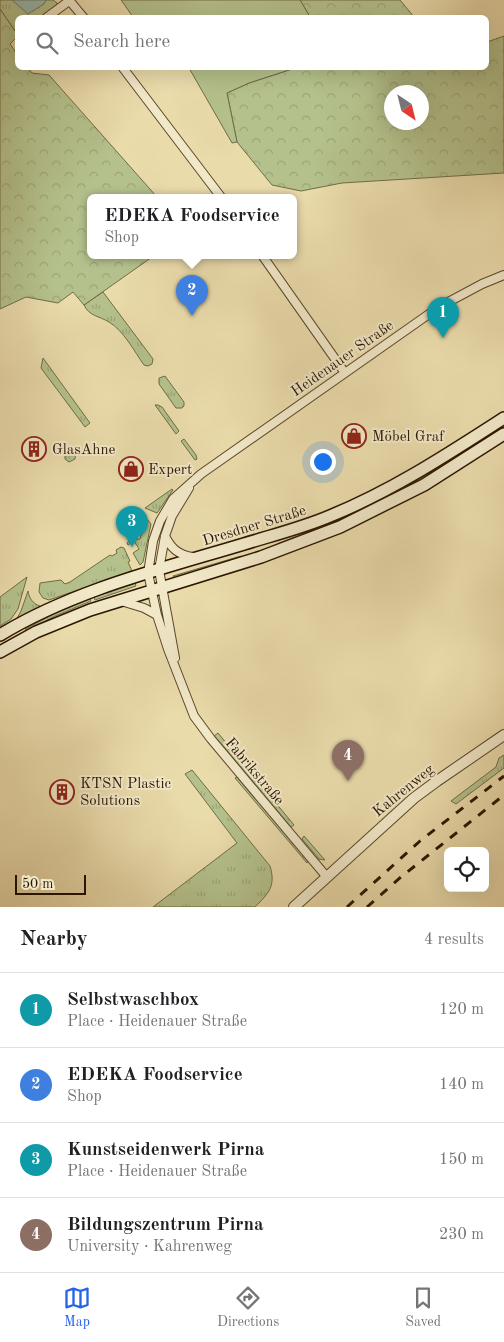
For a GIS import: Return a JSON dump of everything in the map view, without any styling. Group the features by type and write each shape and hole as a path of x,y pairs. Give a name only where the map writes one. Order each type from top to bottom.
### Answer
{"main road":[{"name":"Dresdner Straße","path":"0,635 63,604 154,572 330,517 420,471 504,418"},
{"name":"Dresdner Straße","path":"0,652 36,632 119,600 261,557 340,527 424,485 504,434"}],"street":[{"path":"50,15 69,0 82,15"},
{"path":"125,70 219,194"},
{"path":"265,259 345,373"},
{"name":"Heidenauer Straße","path":"154,572 153,541 160,521 173,499 201,474 439,307 482,284 504,275"},
{"name":"Heidenauer Straße","path":"154,572 172,516 179,503 201,474"},
{"path":"164,536 169,544 179,553 197,558"},
{"path":"154,572 157,589"},
{"name":"Fabrikstraße","path":"157,589 157,615 168,649 198,724 326,876"},
{"name":"Fabrikstraße","path":"157,589 179,674"},
{"path":"119,600 144,608 157,615"},
{"name":"Kahrenweg","path":"294,907 414,798 504,735"}],"green space":[{"path":"0,0 53,0 57,3 56,6 43,15 15,15 15,31 0,9"},
{"path":"121,0 300,0 309,15 132,15"},
{"path":"300,0 400,0 412,15 309,15"},
{"path":"0,9 15,31 15,39 10,44 15,51 15,70 30,70 32,73 49,75 154,194 87,194 87,259 149,259 84,305 73,292 58,303 26,297 0,309"},
{"path":"504,36 504,173 342,183 301,191 272,185 237,142 227,93 249,83 289,70 489,70 489,41"},
{"path":"190,70 289,70 249,83 227,93 237,142 232,143"},
{"path":"103,292 153,359 152,364 144,365 114,326 91,314 86,309 84,305"},
{"path":"43,358 90,423 85,427 41,368"},
{"path":"165,376 184,402 182,408 176,408 159,384 159,378"},
{"path":"155,405 162,407 179,431 176,434"},
{"path":"504,425 504,428 409,488 373,506 277,547 277,544 332,522 409,485"},
{"path":"184,439 197,459 195,460 181,441"},
{"path":"73,449 76,450 75,459 69,462 65,459 65,454"},
{"path":"172,489 157,513 145,508"},
{"path":"146,518 151,524 143,562 140,565 133,553 139,549 134,541 128,545 127,543 131,539 140,539 142,532 131,530 138,519"},
{"path":"121,547 124,548 130,561 128,562 132,571 49,600 43,598 39,592 40,583 61,580 65,584 70,582 110,555 112,556 117,553 116,550"},
{"path":"241,556 242,559 174,578 173,576"},
{"path":"27,577 18,609 11,619 0,626 0,597"},
{"path":"135,583 136,586 95,600 94,597"},
{"path":"28,591 29,596 40,608 15,622 21,611"},
{"path":"90,599 91,601 55,616 27,631 25,629 54,614"},
{"path":"218,733 294,825 291,827 214,736"},
{"path":"504,755 504,768 456,804 451,801 496,767 499,758"},
{"path":"192,770 270,866 272,884 264,898 255,907 153,907 237,843 185,774"},
{"path":"237,777 308,861 307,863 235,778"},
{"path":"304,836 325,860 319,859 302,839"}],"water":[{"path":"12,0 46,0 44,4 28,14"}],"railway":[{"path":"347,907 420,841 504,776"},
{"path":"367,907 401,877 504,795"}],"place":[{"name":"EDEKA Foodservice","path":"192,316"},
{"name":"Selbstwaschbox","path":"443,338"},
{"name":"Möbel Graf","path":"354,436"},
{"name":"GlasAhne","path":"34,449"},
{"name":"Expert","path":"131,469"},
{"name":"Kunstseidenwerk Pirna","path":"132,547"},
{"name":"Bildungszentrum Pirna","path":"348,781"},
{"name":"KTSN Plastic Solutions","path":"62,792"}]}
